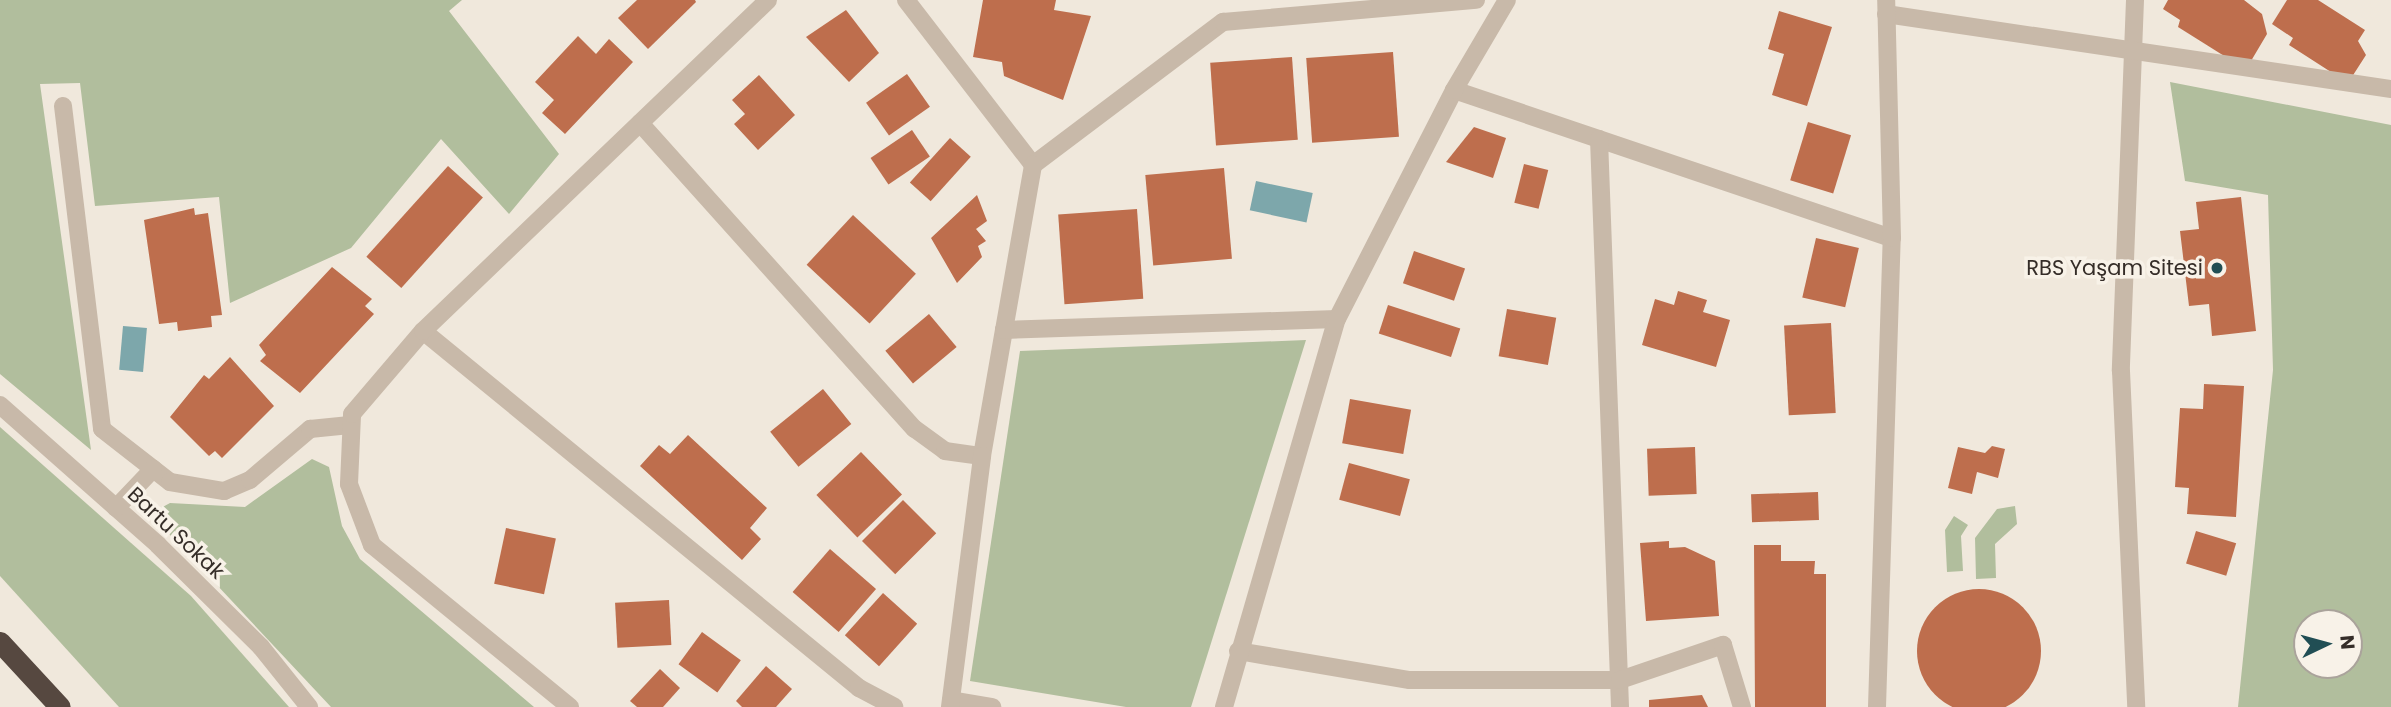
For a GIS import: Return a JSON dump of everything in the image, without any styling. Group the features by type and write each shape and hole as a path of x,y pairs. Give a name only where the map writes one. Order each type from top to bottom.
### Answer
{"highway":[{"path":"0,642 60,707"}],"street":[{"path":"570,707 372,545 353,508 350,425 359,400 423,331 768,0"},
{"path":"906,0 1033,165"},
{"path":"992,707 951,703 982,456 1033,165 1223,22 1476,0"},
{"path":"1224,707 1238,651 1337,319 1454,90 1507,0"},
{"path":"2136,0 2121,371 2136,707"},
{"path":"1877,707 1892,238 1886,7 2134,55 2391,89"},
{"path":"1454,90 1892,238"},
{"path":"63,106 102,429 153,469 184,486 239,488 310,429 350,425"},
{"path":"640,123 928,443 982,456"},
{"path":"1598,139 1620,707"},
{"path":"1004,330 1337,319"},
{"path":"423,331 859,688 894,707"},
{"name":"Bartu Sokak","path":"0,405 116,508 261,648 309,707"},
{"path":"116,508 153,469"},
{"path":"1238,651 1410,680 1620,680 1723,645 1742,707"}],"green space":[{"path":"0,0 462,0 449,11 559,154 509,214 441,139 351,248 230,303 219,197 95,206 80,83 40,84 91,450 0,374"},
{"path":"2170,82 2391,125 2391,707 2238,707 2273,370 2268,195 2185,181"},
{"path":"1306,340 1191,707 1126,707 970,681 1020,351"},
{"path":"0,427 191,596 289,707 119,707 0,576"},
{"path":"312,459 329,467 342,526 360,559 534,707 331,707 157,521 159,509 170,503 245,507"},
{"path":"2015,506 2017,524 1995,544 1996,578 1976,579 1975,538 1997,509"},
{"path":"1954,516 1968,525 1961,536 1963,571 1947,572 1945,530"}],"water":[{"path":"1256,181 1313,193 1306,222 1250,210"},
{"path":"123,326 147,328 143,372 119,370"}],"building":[{"path":"637,0 696,2 648,49 618,18"},
{"path":"983,0 1056,0 1054,10 1091,16 1063,100 1004,76 1002,62 973,57"},
{"path":"2168,0 2244,0 2262,14 2267,34 2251,61 2229,59 2178,27 2180,20 2163,9"},
{"path":"2287,0 2318,0 2365,30 2358,41 2366,55 2348,83 2289,45 2293,38 2272,24"},
{"path":"846,10 879,53 849,82 806,37"},
{"path":"1779,11 1832,27 1807,106 1772,95 1784,54 1768,49"},
{"path":"578,36 596,54 609,39 633,62 565,134 542,113 554,100 535,82"},
{"path":"1393,52 1399,137 1312,143 1306,58"},
{"path":"1292,57 1298,140 1216,146 1210,63"},
{"path":"907,74 930,107 889,135 866,103"},
{"path":"759,75 795,115 758,150 734,124 745,114 732,100"},
{"path":"1808,122 1851,135 1833,193 1790,180"},
{"path":"1474,127 1506,138 1493,178 1446,162"},
{"path":"912,130 930,157 888,184 871,158"},
{"path":"950,138 971,157 931,201 910,183"},
{"path":"1524,164 1548,170 1539,209 1514,203"},
{"path":"448,166 483,197 401,288 366,257"},
{"path":"1224,168 1232,259 1153,266 1145,175"},
{"path":"977,195 987,221 976,229 986,241 978,246 982,257 957,283 931,238"},
{"name":"RBS Yaşam Sitesi","path":"2241,197 2256,331 2212,336 2209,304 2189,306 2180,231 2199,229 2196,202"},
{"path":"194,208 195,215 208,213 222,315 211,316 212,327 178,331 177,322 159,324 144,220"},
{"path":"1137,209 1143,299 1064,304 1058,215"},
{"path":"853,215 916,274 870,323 807,265"},
{"path":"1816,238 1859,248 1845,307 1802,297"},
{"path":"1414,251 1465,269 1454,301 1403,283"},
{"path":"332,267 372,299 365,306 374,314 300,393 260,361 266,355 259,345"},
{"path":"1678,291 1707,300 1703,312 1730,320 1716,367 1642,345 1655,299 1674,305"},
{"path":"1388,305 1460,328 1451,357 1379,334"},
{"path":"1507,309 1556,318 1548,365 1499,356"},
{"path":"929,314 957,347 913,384 885,351"},
{"path":"1831,323 1836,413 1789,415 1784,325"},
{"path":"230,357 274,406 222,458 215,451 209,456 170,417 204,375 209,379"},
{"path":"2204,384 2244,386 2236,517 2187,514 2189,488 2175,487 2180,408 2203,409"},
{"path":"823,389 851,424 798,467 770,432"},
{"path":"1350,399 1411,410 1403,454 1342,443"},
{"path":"688,435 767,508 750,528 761,539 742,560 640,466 659,445 670,454"},
{"path":"1992,446 2005,449 1998,478 1977,472 1972,494 1948,488 1958,447 1985,453"},
{"path":"1695,447 1697,494 1649,496 1647,449"},
{"path":"861,452 902,494 857,538 816,495"},
{"path":"1349,463 1410,479 1400,516 1339,500"},
{"path":"1818,492 1819,520 1752,522 1751,494"},
{"path":"903,500 936,533 895,574 862,541"},
{"path":"506,528 556,539 544,594 494,584"},
{"path":"2196,531 2236,543 2226,576 2186,564"},
{"path":"1669,541 1669,548 1685,547 1715,561 1719,616 1646,621 1640,543"},
{"path":"1754,545 1781,545 1781,561 1815,561 1814,574 1826,574 1826,707 1755,707"},
{"path":"830,549 876,589 839,632 793,592"},
{"path":"1979,589 2003,594 2023,607 2036,627 2041,651 2036,675 2023,695 2003,708 1979,713 1955,708 1935,695 1922,675 1917,651 1922,627 1935,607 1955,594"},
{"path":"883,593 917,624 879,666 845,635"},
{"path":"669,600 671,645 617,648 615,603"},
{"path":"702,632 741,660 717,693 678,664"},
{"path":"766,666 792,689 776,707 742,707 736,701"},
{"path":"660,669 680,688 663,707 637,707 630,701"},
{"path":"1702,695 1708,707 1649,707 1649,700"}],"place":[{"name":"RBS Yaşam Sitesi","path":"2217,268"}]}
